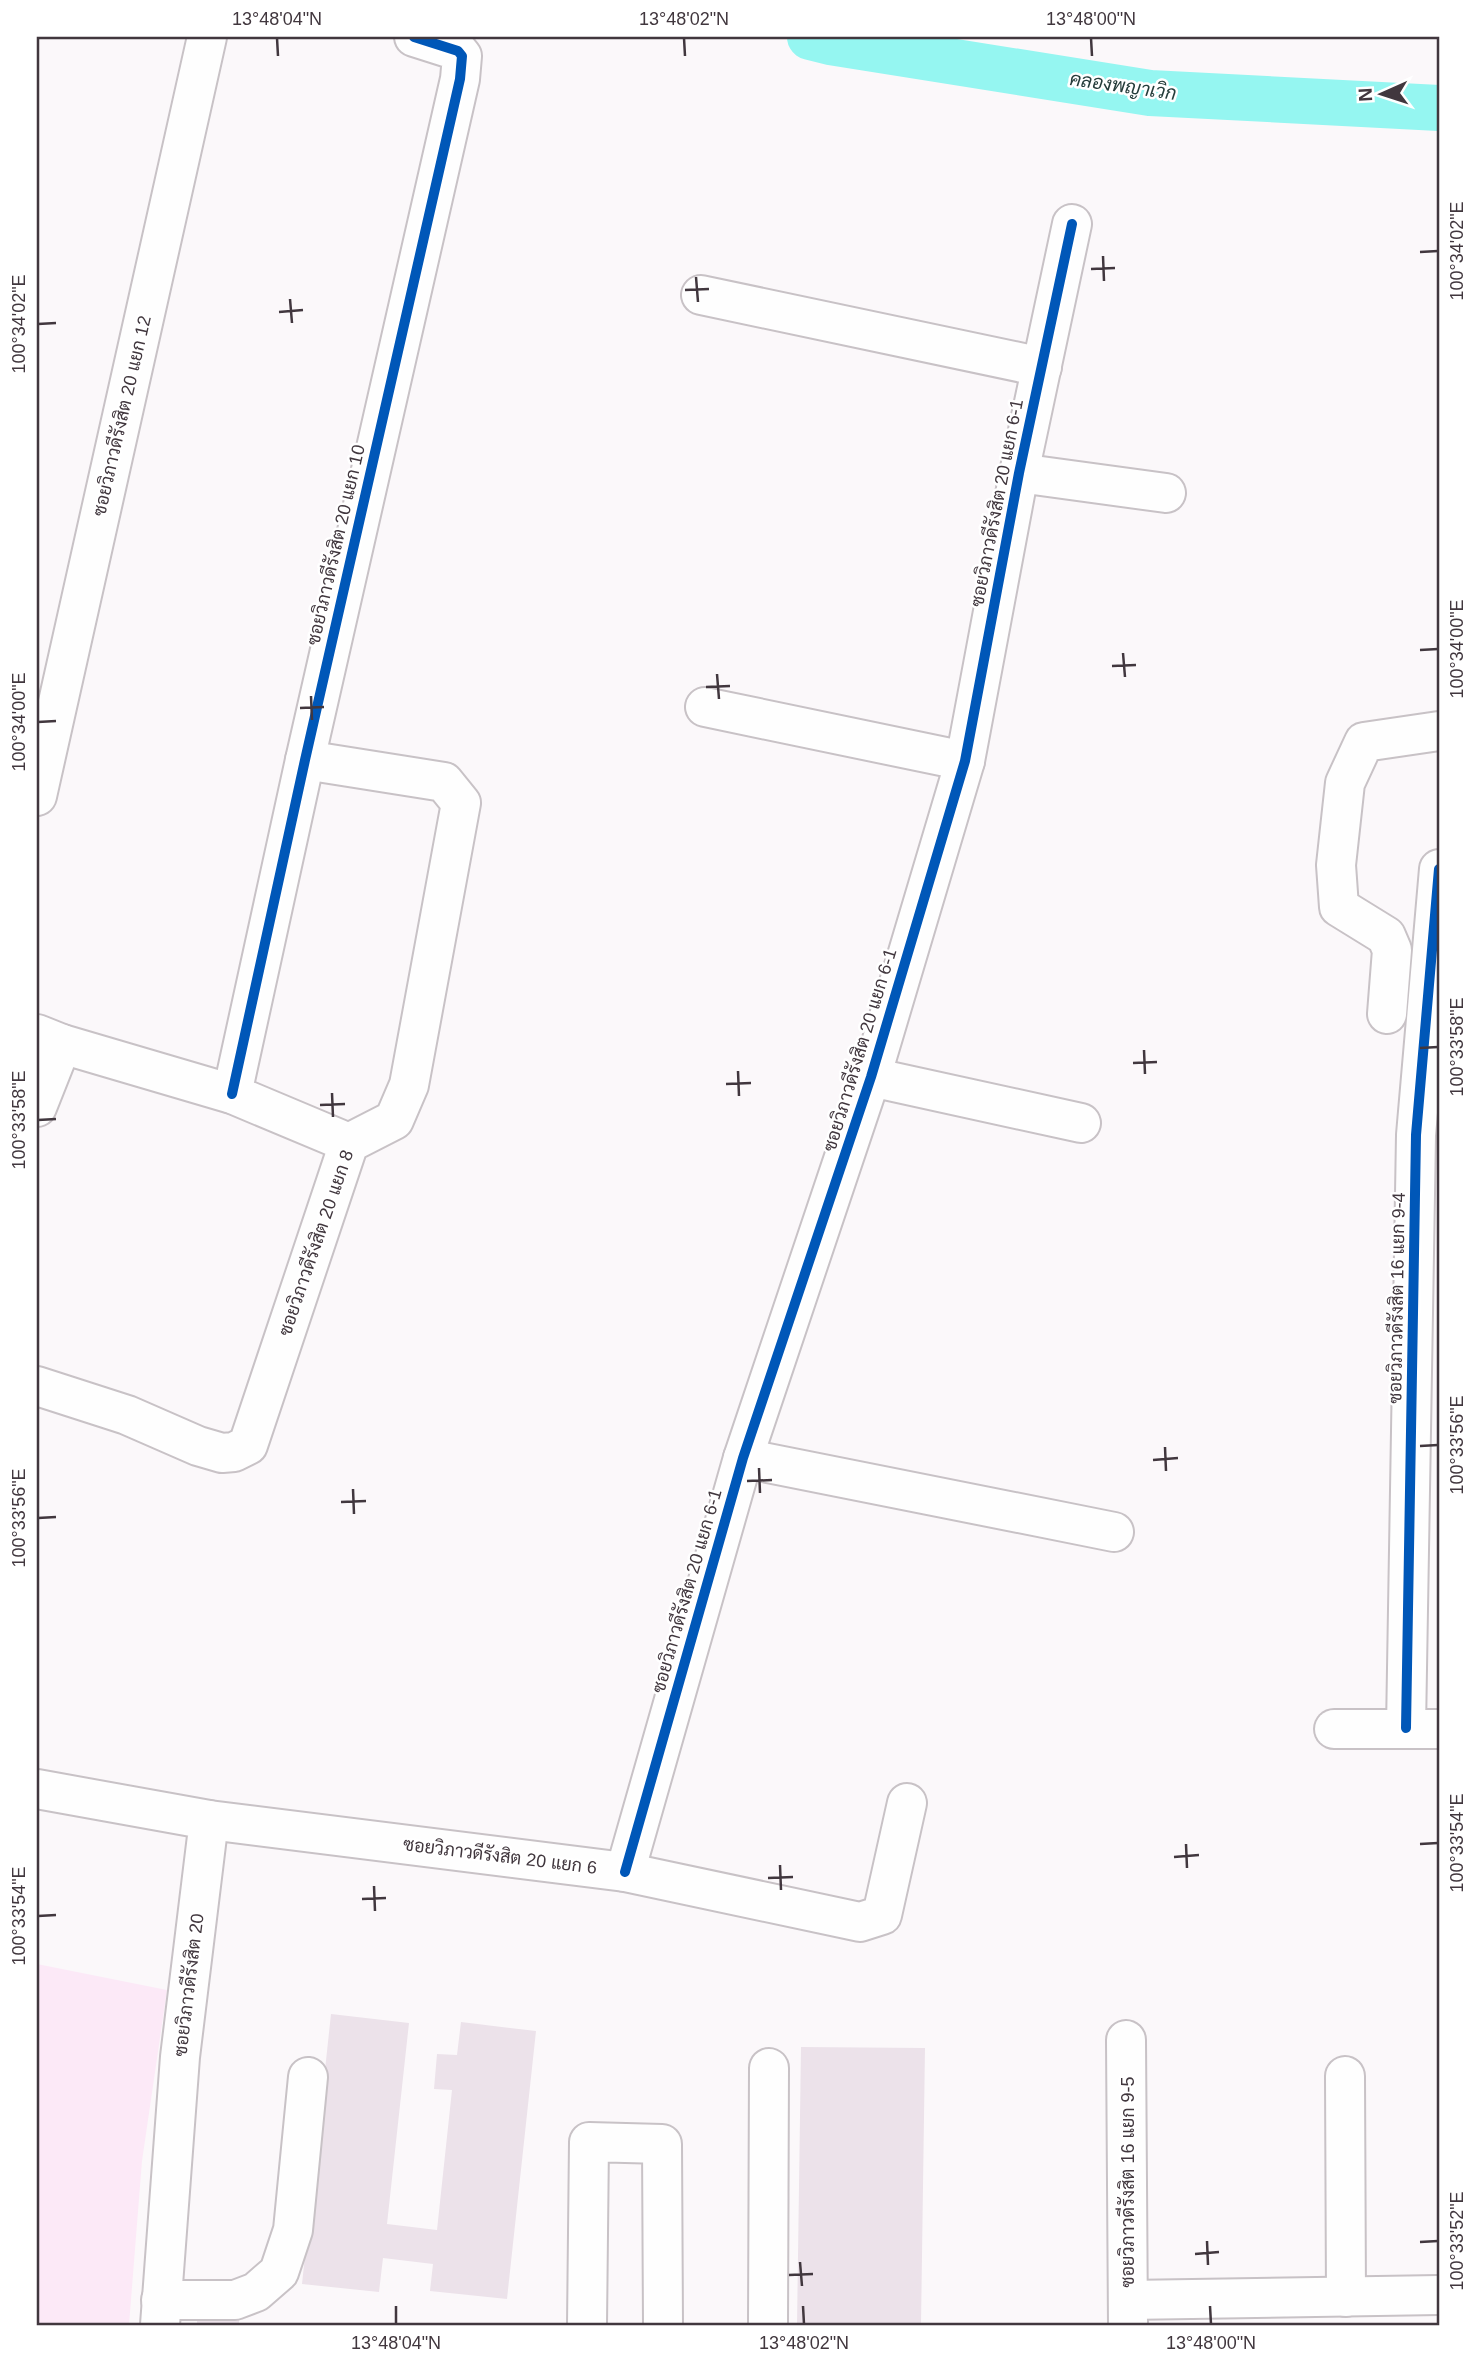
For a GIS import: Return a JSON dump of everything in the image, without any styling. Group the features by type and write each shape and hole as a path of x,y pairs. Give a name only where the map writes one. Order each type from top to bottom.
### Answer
{"street":[{"name":"ซอยวิภาวดีรังสิต 20 แยก 12","path":"37,796 207,37"},
{"name":"ซอยวิภาวดีรังสิต 20 แยก 10","path":"232,1094 462,64 462,56 458,51 414,37"},
{"name":"ซอยวิภาวดีรังสิต 20 แยก 6-1","path":"625,1872 743,1458 872,1077 965,761 1019,474 1072,224"},
{"path":"701,295 1042,367"},
{"path":"1019,474 1166,493"},
{"path":"705,707 965,761"},
{"path":"1387,1014 1392,950 1386,936 1339,907 1336,865 1345,783 1364,742 1439,731"},
{"name":"ซอยวิภาวดีรังสิต 20 แยก 8","path":"37,1386 127,1415 198,1446 222,1453 234,1452 248,1445 349,1143 394,1120 409,1085 461,803 444,782 305,760"},
{"name":"ซอยวิภาวดีรังสิต 16 แยก 9-4","path":"1423,1728 1416,1135 1439,869"},
{"path":"37,1107 49,1039 232,1094 349,1143"},
{"path":"872,1077 1081,1123"},
{"path":"743,1458 1114,1532"},
{"path":"1334,1729 1423,1728"},
{"path":"37,1789 209,1820"},
{"name":"ซอยวิภาวดีรังสิต 20 แยก 6","path":"209,1820 625,1872 860,1922 882,1915 907,1803"},
{"name":"ซอยวิภาวดีรังสิต 20","path":"161,2313 180,2057 209,1820"},
{"name":"ซอยวิภาวดีรังสิต 16 แยก 9-5","path":"1126,2040 1128,2313"},
{"path":"768,2325 769,2068"},
{"path":"1345,2076 1346,2297"},
{"path":"161,2313 235,2300 256,2292 279,2272 293,2230 308,2077"},
{"path":"587,2325 589,2142 662,2144 663,2325"},
{"path":"1128,2313 1346,2297 1439,2295"}],"shaded area":[{"path":"37,1964 167,1990 142,2161 129,2325 37,2325"}],"building":[{"path":"331,2014 409,2023 387,2224 437,2230 452,2090 434,2089 437,2054 457,2055 461,2022 536,2031 507,2299 430,2291 433,2264 383,2258 379,2292 302,2284"},
{"path":"801,2047 925,2048 921,2325 797,2325"},
{"path":"239,2317 239,2325 197,2325 197,2318"}],"waterway":[{"name":"คลองพญาเวิก","path":"810,37 1150,93 1439,108"}],"cycle path":[{"path":"232,1094 460,79 462,56 458,51 414,37"},
{"path":"625,1872 743,1458 871,1077 965,761 1019,473 1072,224"},
{"path":"1406,1728 1416,1135 1439,869"}]}
